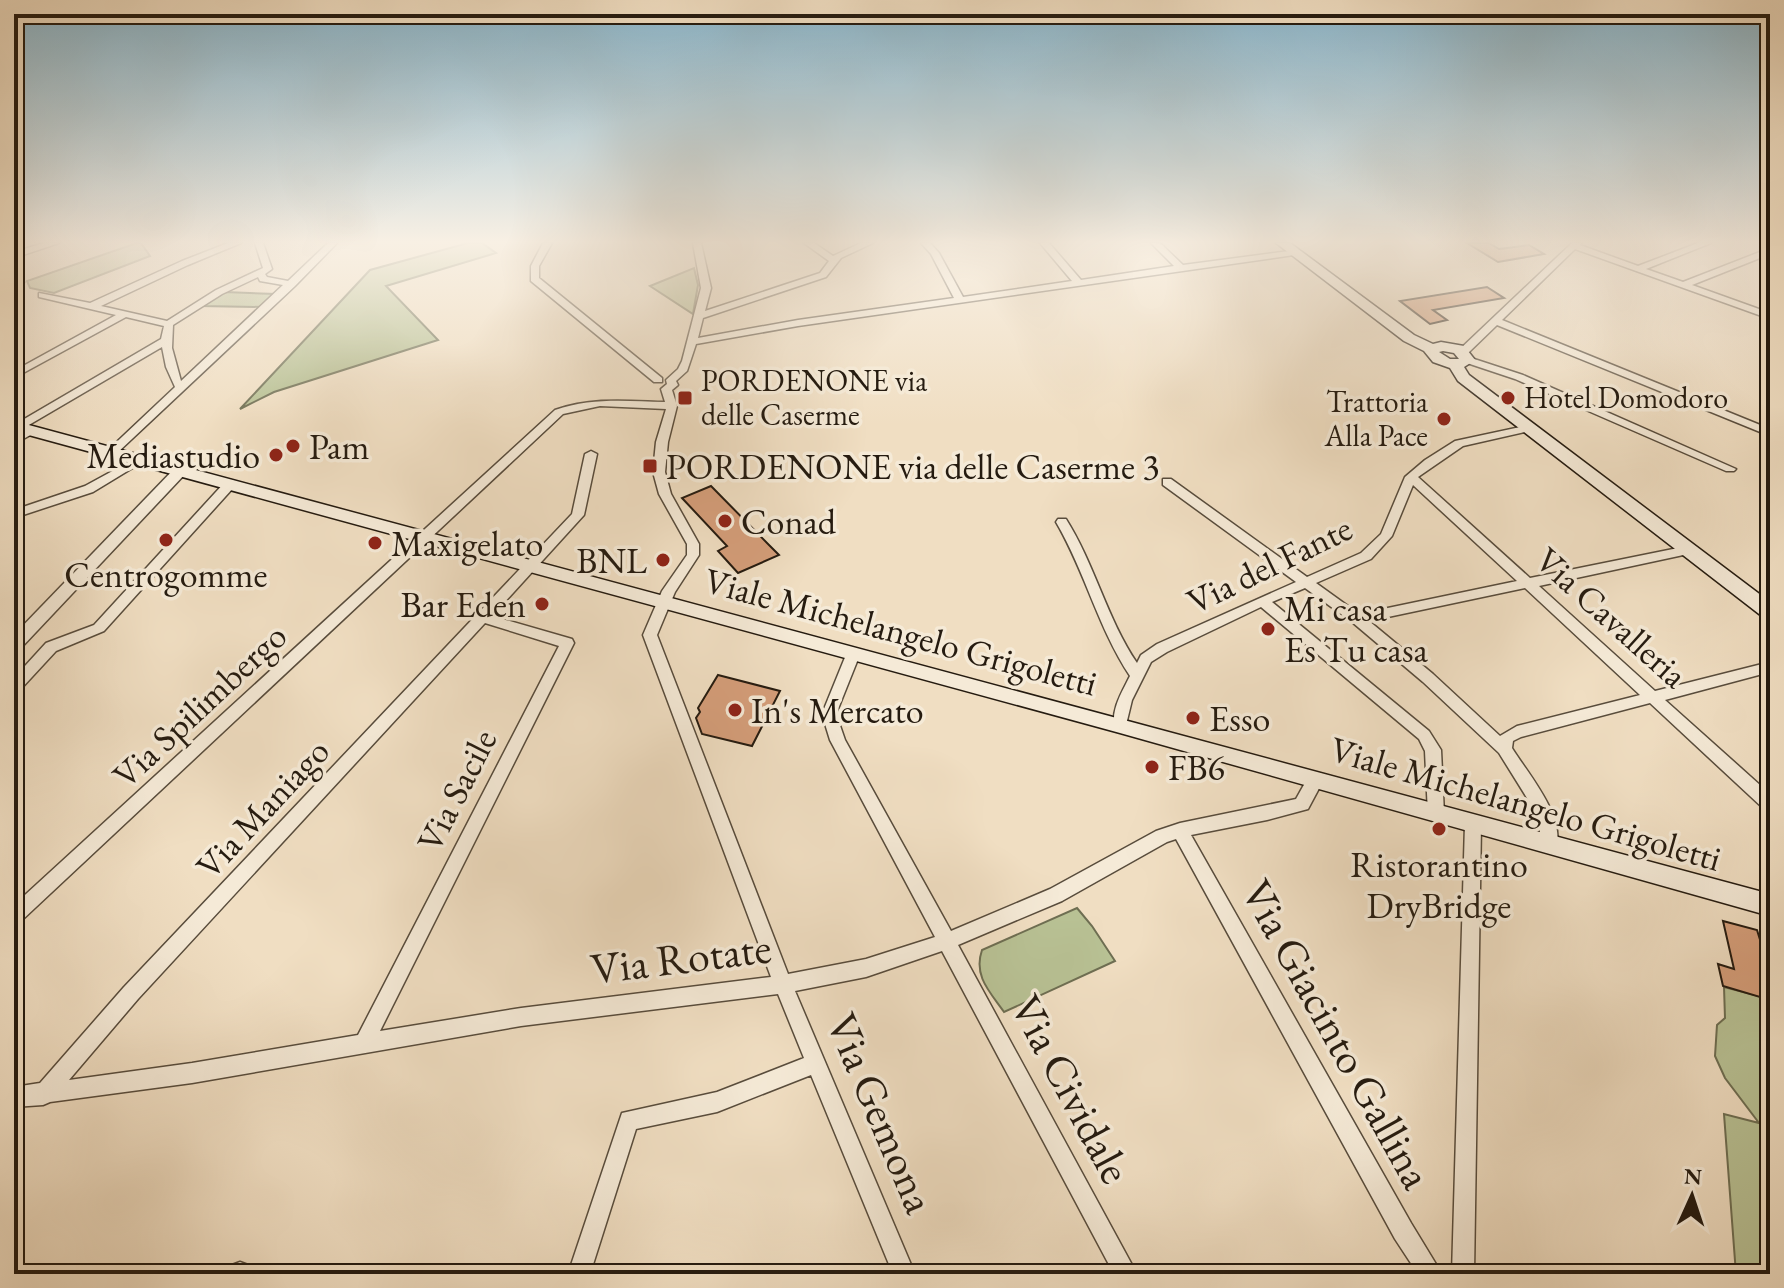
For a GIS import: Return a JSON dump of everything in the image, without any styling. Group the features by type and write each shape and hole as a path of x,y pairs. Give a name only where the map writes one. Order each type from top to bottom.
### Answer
{"main road":[{"path":"1362,303 1409,338 1432,349 1433,357 1462,359 1463,378 1770,612"},
{"name":"Viale Michelangelo Grigoletti","path":"19,431 181,470 1770,905"}],"street":[{"path":"79,303 169,324 202,303"},
{"path":"92,306 98,303"},
{"path":"112,452 272,303"},
{"path":"564,303 665,383 672,406"},
{"path":"665,383 682,371 702,303"},
{"path":"699,316 738,303"},
{"path":"691,342 939,303"},
{"path":"1517,303 1462,359 1519,377 1730,469"},
{"path":"1734,303 1770,316"},
{"path":"14,375 125,314"},
{"path":"1498,322 1770,433"},
{"path":"169,324 166,340 173,377 181,389"},
{"path":"19,431 166,340"},
{"name":"Via Spilimbergo","path":"14,916 559,412 575,405 672,406"},
{"name":"Via Gemona","path":"672,406 662,442 659,472 665,494 693,544 693,555 663,603 650,635 783,984 904,1274"},
{"path":"1411,477 1459,443 1530,428"},
{"name":"Via Maniago","path":"43,1095 131,993 578,515 591,454"},
{"path":"14,514 89,489 140,459"},
{"path":"17,639 181,470"},
{"name":"Via del Fante","path":"1120,725 1125,700 1146,659 1162,648 1306,580 1366,556 1386,536 1411,477"},
{"name":"Via Cavalleria","path":"1411,477 1770,804"},
{"path":"1167,482 1357,619 1428,678 1504,749 1545,813 1549,846"},
{"path":"14,687 51,647 99,628 230,484"},
{"path":"1062,522 1078,545 1121,653 1136,674"},
{"path":"1357,619 1688,550"},
{"path":"1262,601 1424,735 1433,750 1436,814"},
{"name":"Via Sacile","path":"364,1043 567,643 484,618"},
{"name":"Via Cividale","path":"853,654 829,714 838,740 1126,1274"},
{"path":"1504,749 1506,738 1517,732 1770,667"},
{"name":"Via Rotate","path":"14,1097 43,1095 521,1017 783,984 866,968 948,941 1056,895 1162,836 1180,830 1275,814 1302,804 1316,779"},
{"path":"1463,1274 1473,824"},
{"name":"Via Giacinto Gallina","path":"1180,830 1403,1231 1431,1274"},
{"path":"579,1274 629,1120 717,1102 816,1063"}],"green space":[{"path":"207,303 266,303 262,307 202,306"},
{"path":"339,303 402,303 438,340 274,392 240,409"},
{"path":"676,303 695,303 693,314"},
{"path":"1077,908 1115,961 1004,1012 981,976 982,950"},
{"path":"1724,987 1770,999 1770,1274 1736,1274 1724,1114 1759,1123 1725,1078 1715,1056 1717,1025 1725,1018"}],"building":[{"path":"1403,303 1474,303 1433,310 1447,320 1430,324"},
{"name":"Conad","path":"711,486 779,555 738,573 718,551 727,546 682,498"},
{"name":"In's Mercato","path":"718,675 780,691 752,746 702,734 696,718 700,712 698,708"},
{"path":"1723,921 1757,930 1770,972 1770,1000 1723,986 1718,964 1734,969"}],"place":[{"name":"PORDENONE via delle Caserme","path":"685,398"},
{"name":"Hotel Domodoro","path":"1508,398"},
{"name":"Trattoria Alla Pace","path":"1444,419"},
{"name":"Pam","path":"293,446"},
{"name":"Mediastudio","path":"276,455"},
{"name":"PORDENONE via delle Caserme 3","path":"650,466"},
{"name":"Conad","path":"725,521"},
{"name":"Centrogomme","path":"166,540"},
{"name":"Maxigelato","path":"375,543"},
{"name":"BNL","path":"663,560"},
{"name":"Bar Eden","path":"542,604"},
{"name":"Mi casa Es Tu casa","path":"1268,629"},
{"name":"In's Mercato","path":"735,710"},
{"name":"Esso","path":"1193,718"},
{"name":"FB6","path":"1152,767"},
{"name":"Ristorantino DryBridge","path":"1439,829"}]}
